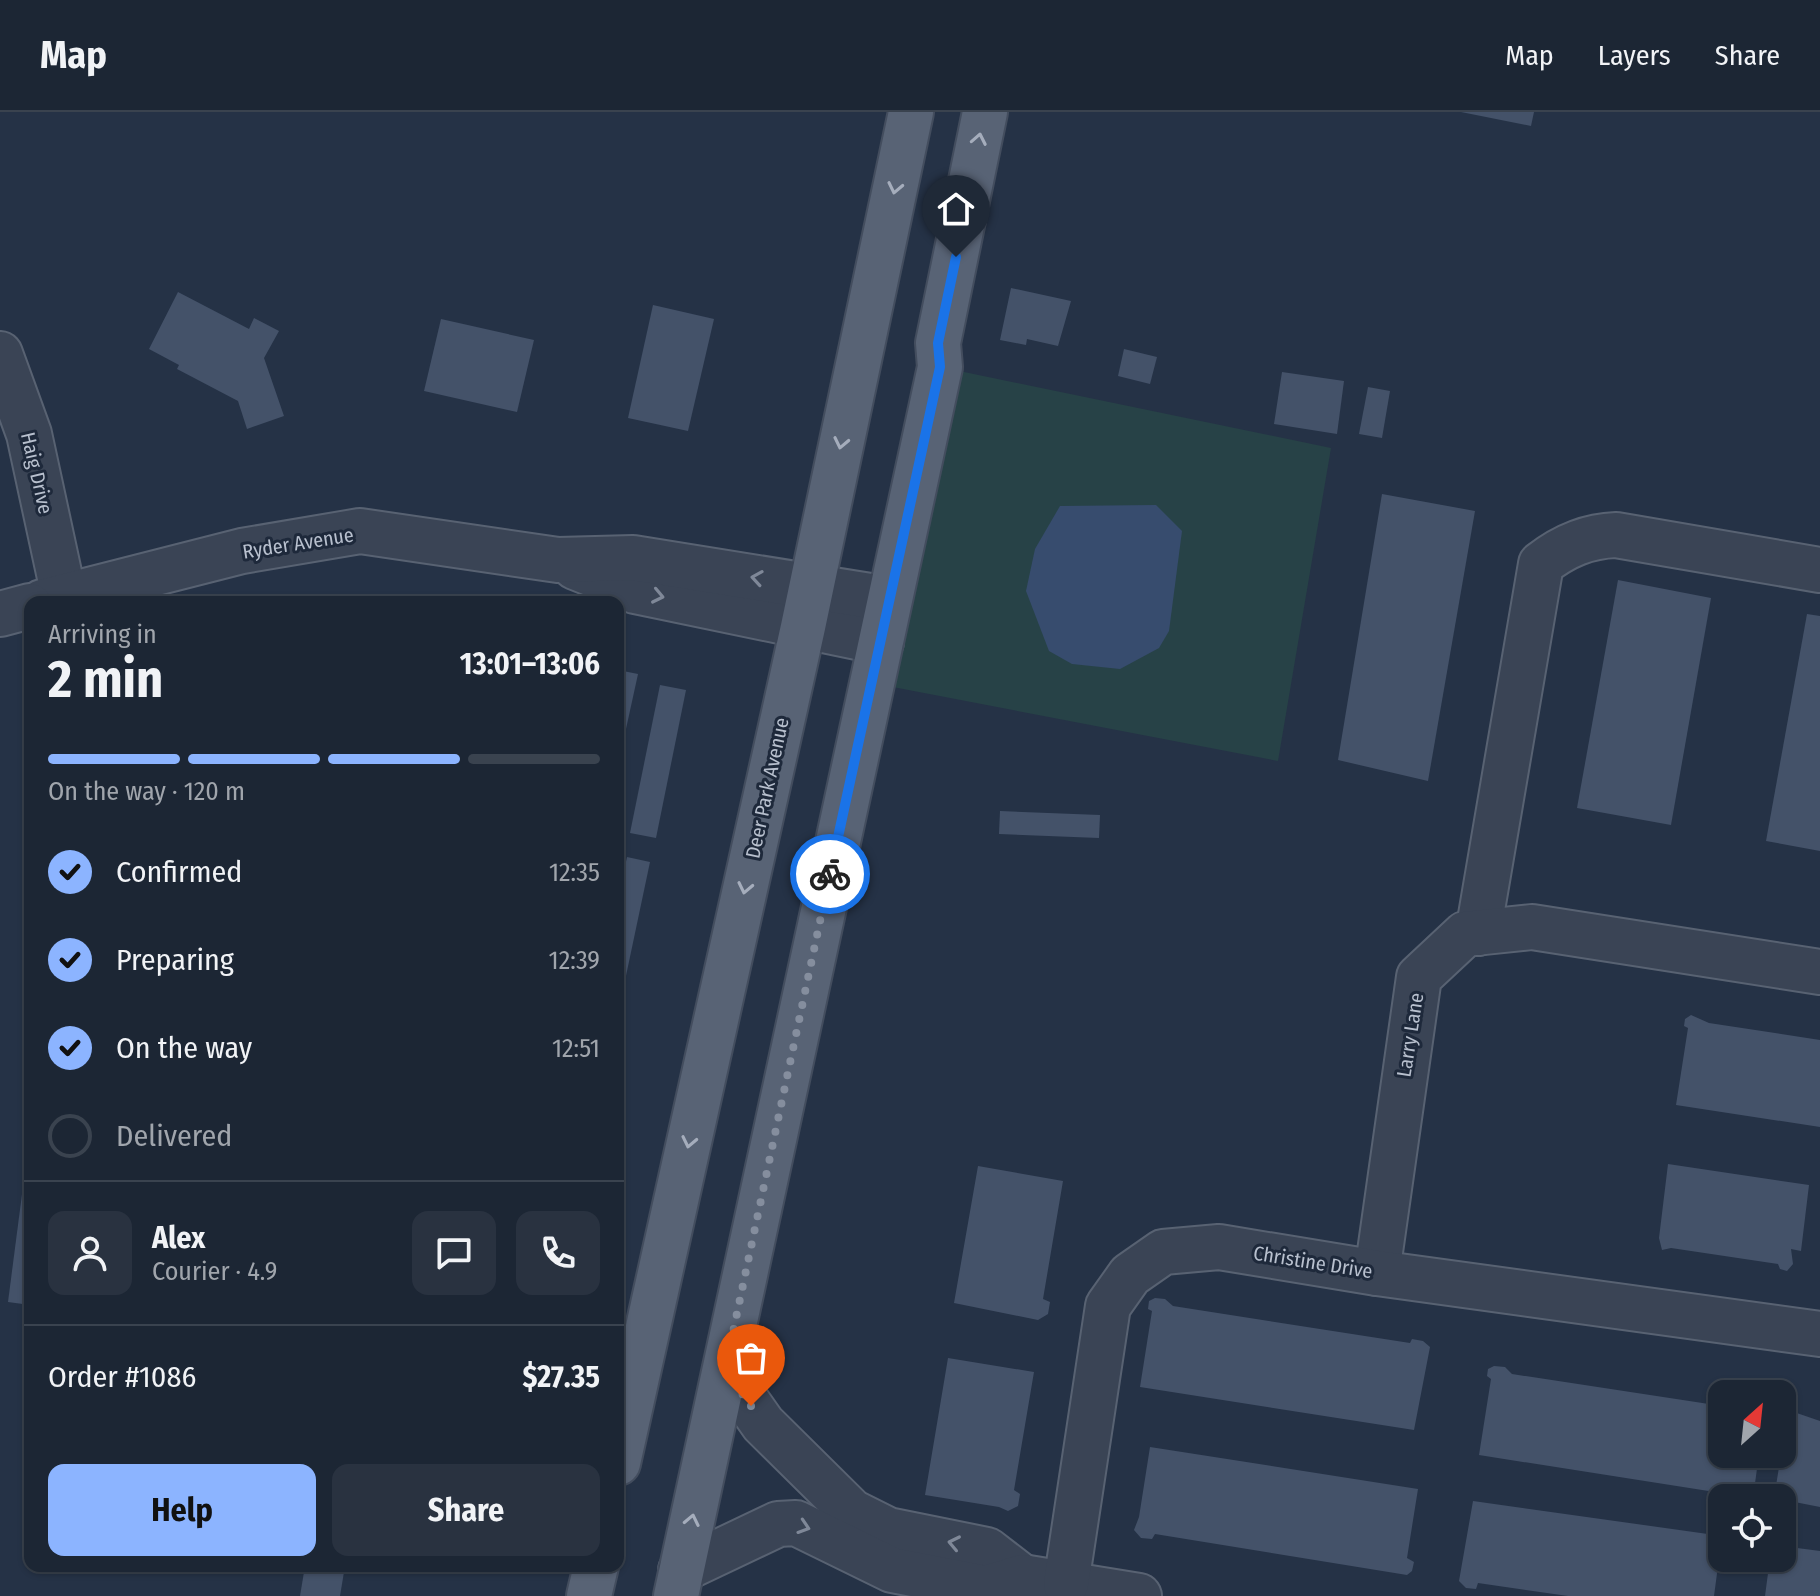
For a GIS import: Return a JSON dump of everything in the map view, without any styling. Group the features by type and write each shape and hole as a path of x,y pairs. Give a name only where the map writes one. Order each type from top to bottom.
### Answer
{"main road":[{"name":"Deer Park Avenue","path":"624,1436 807,607 911,112"},
{"path":"679,1583 940,367 938,343 985,112"},
{"path":"589,1596 595,1572"}],"street":[{"name":"Haig Drive","path":"0,354 29,434 45,596"},
{"name":"Ryder Avenue","path":"65,596 242,551 360,531 558,560 633,558 807,607 881,642"},
{"path":"1478,933 1541,564 1557,552 1592,536 1616,535 1820,570"},
{"name":"Ryder Avenue","path":"807,607 889,599"},
{"name":"Ryder Avenue","path":"0,614 24,607"},
{"name":"Larry Lane","path":"1377,1273 1419,977 1465,934 1532,927 1820,972"},
{"name":"Christine Drive","path":"1066,1584 1108,1306 1130,1275 1163,1252 1219,1247 1377,1273 1820,1334"},
{"path":"725,1370 763,1424 852,1512 888,1530 987,1550 1022,1577"},
{"path":"679,1583 778,1524 796,1523 892,1570 986,1588 1022,1577 1139,1596"}],"green space":[{"path":"940,367 1331,448 1278,761 872,683"}],"water":[{"path":"1156,505 1182,531 1169,631 1159,648 1120,669 1072,664 1049,651 1026,591 1035,549 1060,506"}],"building":[{"path":"1461,112 1534,112 1531,126"},
{"path":"1011,288 1071,301 1058,346 1027,339 1026,345 1000,340"},
{"path":"178,292 249,329 254,318 279,331 264,358 284,416 247,429 238,401 177,369 179,365 149,349"},
{"path":"653,305 714,319 688,431 628,418"},
{"path":"441,319 534,340 517,412 424,391"},
{"path":"1124,349 1157,357 1150,384 1118,376"},
{"path":"1282,372 1344,381 1337,434 1274,424"},
{"path":"1368,387 1390,391 1382,438 1359,434"},
{"path":"1382,494 1475,511 1428,781 1338,760"},
{"path":"1618,580 1711,598 1671,825 1577,808"},
{"path":"1807,614 1820,616 1820,851 1766,841"},
{"path":"624,671 638,674 624,738"},
{"path":"660,685 686,690 656,838 630,833"},
{"path":"1000,811 1100,815 1099,838 999,834"},
{"path":"627,857 650,862 624,985 624,871"},
{"path":"1691,1015 1709,1023 1820,1040 1820,1127 1676,1105 1688,1028 1684,1026 1685,1019"},
{"path":"1668,1164 1809,1185 1801,1251 1791,1249 1793,1264 1787,1271 1780,1269 1778,1264 1671,1248 1662,1250 1659,1238"},
{"path":"978,1166 1063,1181 1043,1299 1050,1302 1048,1314 1038,1320 954,1303"},
{"path":"24,1179 24,1304 8,1302"},
{"path":"1165,1299 1173,1306 1410,1343 1412,1339 1423,1341 1430,1347 1414,1430 1140,1387 1152,1311 1148,1309 1149,1301"},
{"path":"948,1358 1034,1372 1014,1490 1020,1494 1018,1506 1008,1511 925,1495"},
{"path":"1505,1367 1512,1374 1708,1404 1708,1468 1757,1468 1755,1484 1708,1484 1708,1491 1479,1455 1491,1379 1487,1376 1488,1369"},
{"path":"1796,1413 1820,1421 1820,1507 1796,1502 1796,1484 1776,1484 1779,1468 1796,1468"},
{"path":"1150,1447 1418,1489 1407,1558 1414,1562 1412,1571 1407,1575 1155,1534 1152,1539 1141,1538 1134,1530 1139,1517"},
{"path":"1473,1501 1708,1534 1708,1572 1717,1572 1714,1596 1568,1596 1478,1583 1476,1589 1466,1588 1459,1581"},
{"path":"1796,1548 1820,1551 1820,1596 1765,1596 1768,1572 1796,1572"},
{"path":"304,1572 344,1572 340,1596 300,1596"}],"way so far":[{"path":"751,1406 725,1370 830,874"}],"route":[{"path":"830,874 940,367 938,343 956,257"}]}
